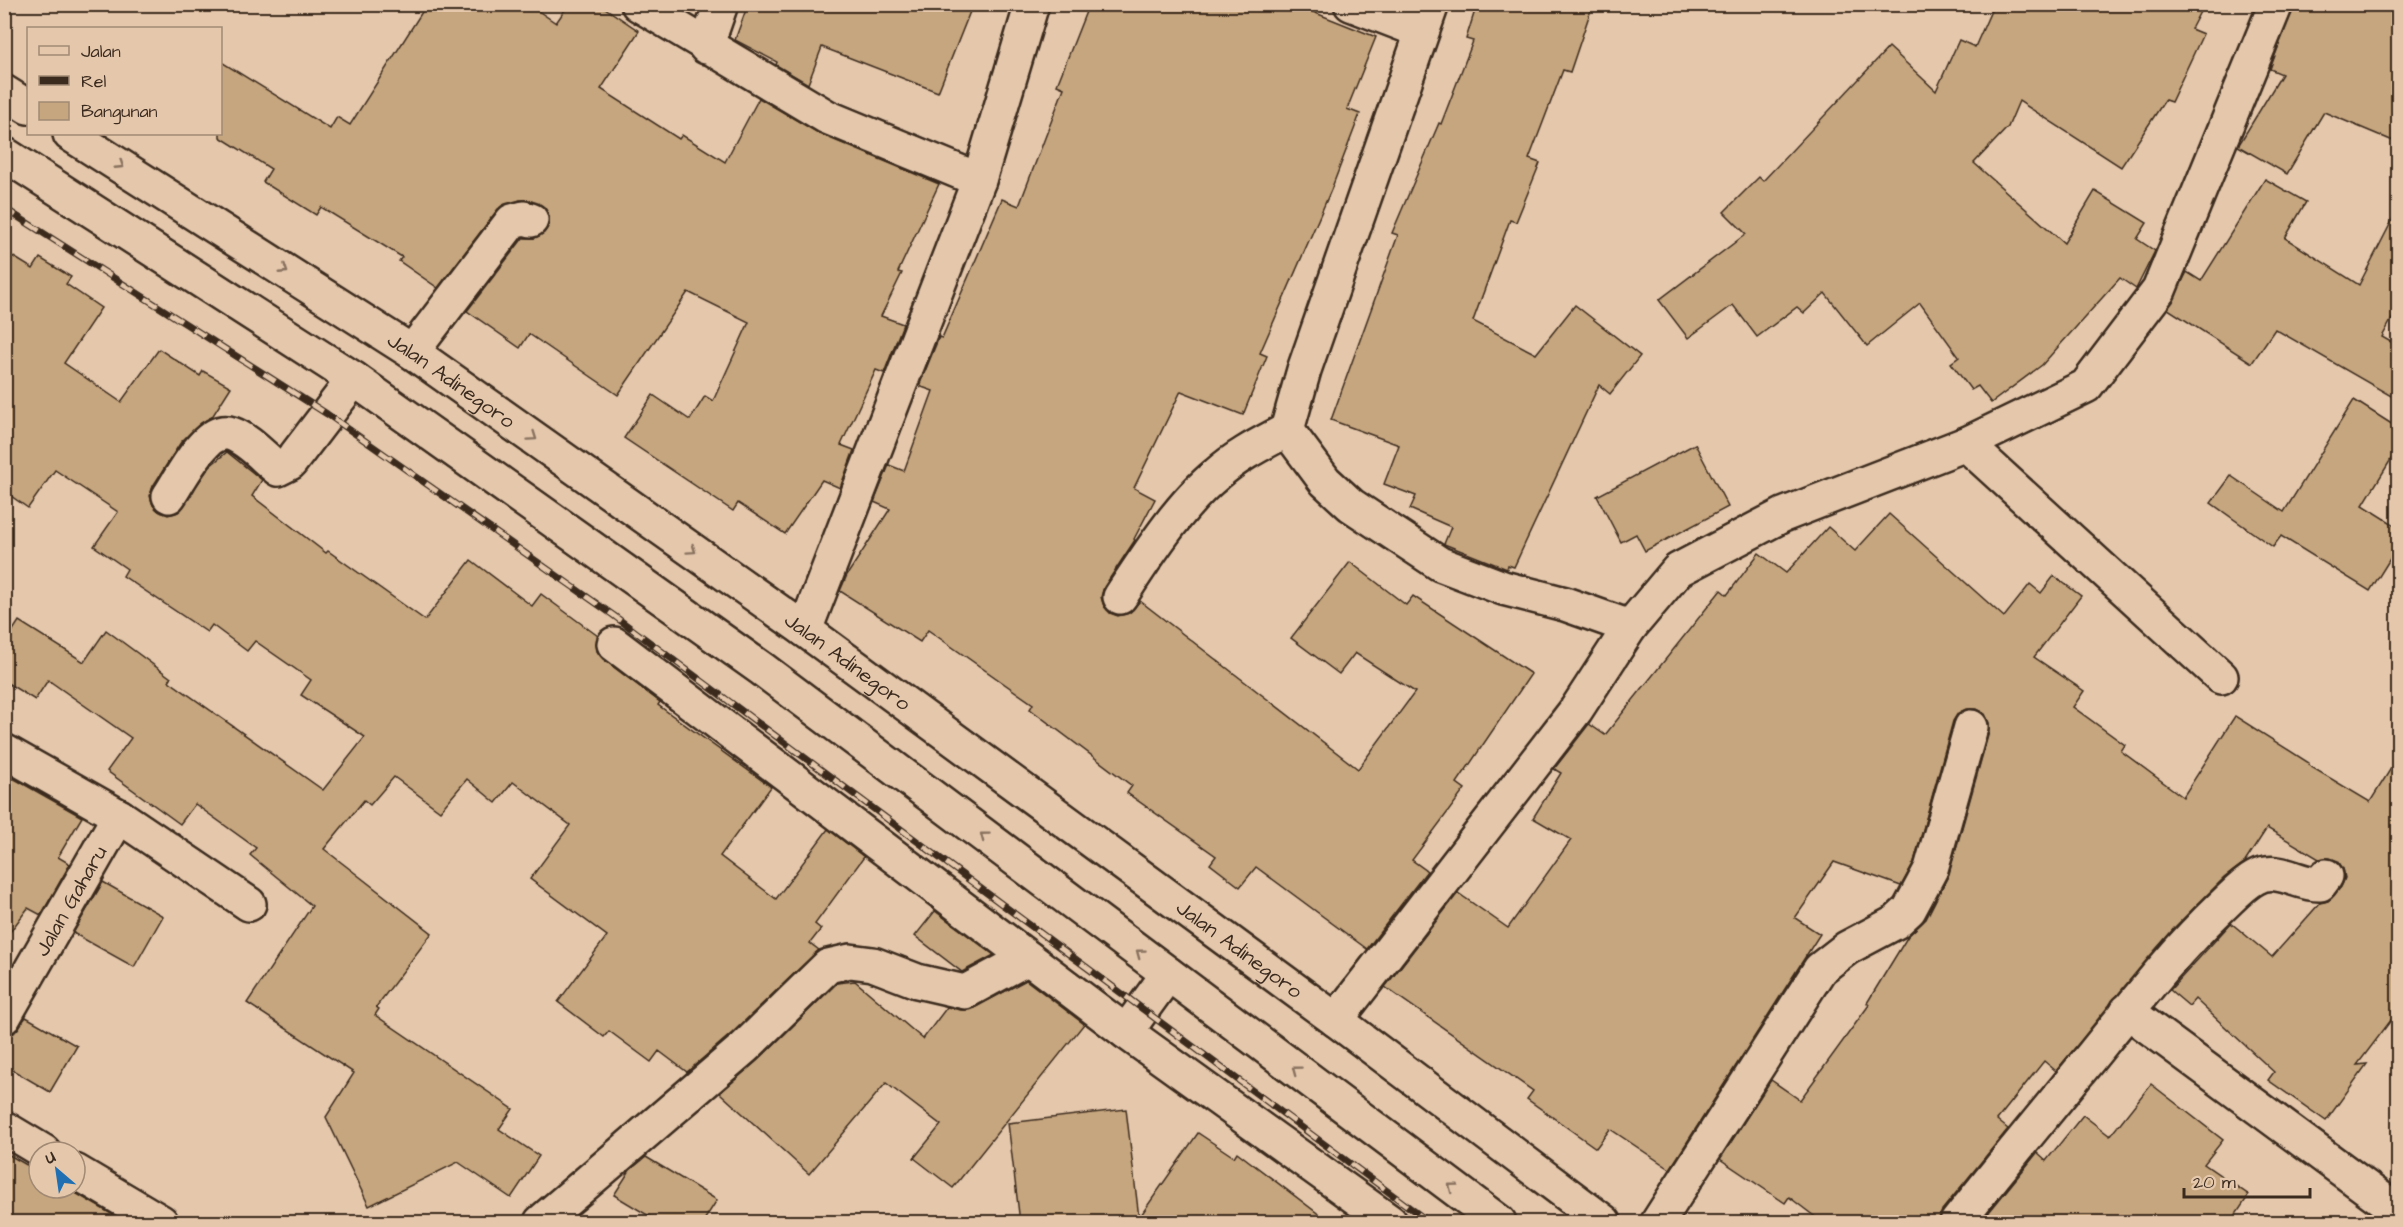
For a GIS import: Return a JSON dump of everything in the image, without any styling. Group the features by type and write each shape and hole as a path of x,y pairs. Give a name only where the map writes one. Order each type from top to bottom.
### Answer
{"main road":[{"path":"638,4 706,47 827,117 979,180"},
{"path":"706,47 721,4"},
{"path":"805,630 979,180 1032,4"},
{"path":"1120,597 1153,548 1215,475 1241,455 1287,430 1305,370 1426,18 1351,4"},
{"path":"1336,1020 1576,710 1630,627 1678,570 1783,515 1966,444 2086,386 2159,290 2276,4"},
{"path":"4,92 27,106"},
{"name":"Jalan Adinegoro","path":"72,135 412,352 805,630 1336,1020 1604,1222"},
{"path":"5,156 354,379 762,669 1499,1222"},
{"path":"412,352 512,221 524,218 531,220"},
{"path":"169,496 206,440 219,433 232,434 278,469 282,469 291,463 354,379"},
{"path":"1287,430 1325,481 1351,506 1440,564 1503,588 1565,604 1630,627"},
{"path":"1966,444 2220,677"},
{"path":"614,644 1126,1032 1390,1222"},
{"path":"1659,1222 1820,969 1847,948 1896,922 1909,910 1930,869 1971,727"},
{"path":"4,751 119,816 249,904"},
{"name":"Jalan Gaharu","path":"4,1017 119,816"},
{"path":"1957,1222 2127,1011 2200,927 2256,877 2272,874 2288,875 2309,885 2320,884 2326,876"},
{"path":"541,1222 745,1047 828,966 850,961 873,964 917,981 965,992 1028,958"},
{"path":"1126,1032 1168,974"},
{"path":"2127,1011 2398,1211"},
{"path":"4,1128 27,1142"},
{"path":"87,1179 152,1220"}],"building":[{"path":"427,4 528,4 556,23 569,4 599,4 639,31 601,89 679,139 682,135 725,162 759,98 820,134 939,184 898,272 902,273 881,316 903,324 884,373 876,370 841,445 854,450 840,488 822,480 785,534 738,503 733,511 624,438 653,395 690,420 705,396 713,401 749,322 688,292 618,395 529,334 520,348 467,311 523,238 535,238 544,233 549,225 549,216 544,207 529,200 520,200 498,209 438,288 399,261 402,257 321,207 316,215 263,182 271,169 220,137 222,135 222,62 330,129 337,117 350,125"},
{"path":"748,4 973,4 938,92 822,47 808,84 776,65 777,62 735,40"},
{"path":"1089,4 1293,4 1376,37 1347,109 1360,114 1331,190 1260,353 1267,356 1243,415 1181,391 1134,488 1155,499 1135,540 1104,587 1101,597 1110,613 1118,616 1129,613 1140,601 1358,769 1415,692 1355,653 1339,674 1291,638 1350,562 1406,605 1413,596 1531,674 1457,783 1465,789 1412,860 1427,871 1367,949 1256,867 1240,887 1210,864 1216,856 1127,793 1132,786 1030,709 1033,704 928,630 920,642 840,591 847,575 890,509 874,502 889,465 904,471 933,391 919,386 1002,199 1019,206 1064,88 1057,85"},
{"path":"1477,4 1593,4 1570,72 1563,70 1529,159 1540,163 1516,222 1510,220 1473,321 1536,354 1575,305 1640,356 1610,394 1599,385 1514,567 1508,565 1507,569 1444,544 1451,527 1410,509 1416,496 1384,484 1399,445 1331,420 1398,235 1392,233 1439,123 1441,124 1473,41 1466,39"},
{"path":"1994,4 2204,4 2191,29 2203,34 2171,102 2165,100 2121,167 2019,101 2008,127 1974,163 2064,243 2095,191 2147,223 2137,239 2155,251 2136,289 2120,278 2042,365 1991,403 1978,386 1971,390 1951,363 1959,357 1920,303 1867,346 1825,293 1804,313 1797,307 1757,337 1733,305 1688,338 1659,300 1746,234 1724,212 1759,177 1763,181 1889,47 1936,91 1959,40 1975,47"},
{"path":"2294,4 2398,4 2398,143 2324,112 2287,174 2238,146 2282,74 2270,69"},
{"path":"2265,179 2306,202 2285,238 2359,285 2398,209 2398,308 2382,337 2398,346 2398,400 2275,329 2252,363 2168,309 2187,272 2201,281"},
{"path":"4,251 33,269 40,258 71,277 66,284 101,308 64,363 121,402 159,349 200,376 203,371 231,387 212,417 201,423 181,442 153,486 150,496 153,505 159,511 168,515 178,512 210,466 227,452 262,480 252,496 326,553 328,551 425,620 471,560 532,606 541,594 598,636 597,651 603,659 660,702 658,705 771,787 720,856 776,899 828,829 864,857 815,924 821,929 810,943 819,950 732,1033 687,1072 659,1051 651,1062 609,1031 604,1037 558,1002 607,936 530,879 570,825 513,782 496,803 467,779 440,811 394,777 370,805 364,800 324,849 432,933 376,1007 379,1009 375,1015 513,1109 499,1129 539,1156 511,1198 458,1162 369,1206 326,1117 354,1073 247,1003 312,906 250,855 256,848 195,804 180,824 107,771 131,738 48,680 35,700 4,681 4,644 19,621 84,662 106,630 171,678 169,681 323,790 365,737 301,695 311,680 255,641 247,651 212,625 207,632 123,576 127,569 94,546 118,512 55,470 28,508 4,491"},
{"path":"2354,400 2398,428 2398,448 2363,505 2398,527 2398,546 2370,591 2281,536 2273,547 2211,503 2231,476 2284,512"},
{"path":"1695,444 1728,507 1645,551 1636,534 1621,542 1597,496"},
{"path":"1889,514 2004,617 2030,584 2041,593 2054,576 2081,596 2034,657 2084,691 2073,707 2125,745 2121,751 2183,797 2235,716 2309,763 2308,765 2370,802 2398,757 2398,1011 2357,1065 2367,1064 2326,1121 2268,1080 2274,1072 2195,999 2189,1006 2170,990 2231,923 2272,957 2320,903 2328,901 2341,887 2345,878 2338,861 2329,858 2319,859 2267,828 2245,862 2224,878 2175,927 2056,1071 2044,1061 1997,1120 2008,1129 1942,1210 1939,1222 1822,1222 1789,1197 1785,1203 1720,1159 1771,1080 1800,1100 1869,1005 1867,1003 1908,936 1926,919 1949,874 1989,732 1989,723 1985,714 1976,709 1966,709 1958,713 1953,721 1914,862 1901,886 1834,862 1795,918 1820,934 1670,1169 1610,1129 1596,1148 1527,1099 1533,1091 1385,987 1458,893 1508,928 1571,840 1533,818 1561,773 1554,769 1589,724 1605,735 1721,590 1727,595 1759,553 1786,573 1828,527 1855,551"},
{"path":"4,773 82,817 58,857 70,864 41,915 28,908 4,940"},
{"path":"103,882 163,916 134,967 73,933"},
{"path":"935,911 994,955 962,972 915,936"},
{"path":"1026,980 1084,1024 953,1188 914,1158 941,1125 886,1083 809,1174 720,1093 758,1060 837,983 855,981 923,1039 947,1007 961,1010 974,1008"},
{"path":"26,1017 77,1046 50,1092 4,1065 4,1036 14,1033"},
{"path":"2151,1084 2223,1140 2204,1164 2249,1195 2231,1222 1981,1222 2037,1153 2046,1161 2083,1115 2110,1136"},
{"path":"1126,1109 1139,1218 1198,1133 1234,1157 1237,1152 1329,1222 1020,1222 1008,1123"},
{"path":"4,1152 27,1165 27,1200 87,1200 125,1222 21,1222 4,1212"},
{"path":"646,1157 717,1200 703,1222 659,1222 614,1195 630,1170"}],"railway":[{"path":"4,208 327,414 613,615 1429,1222"}]}
